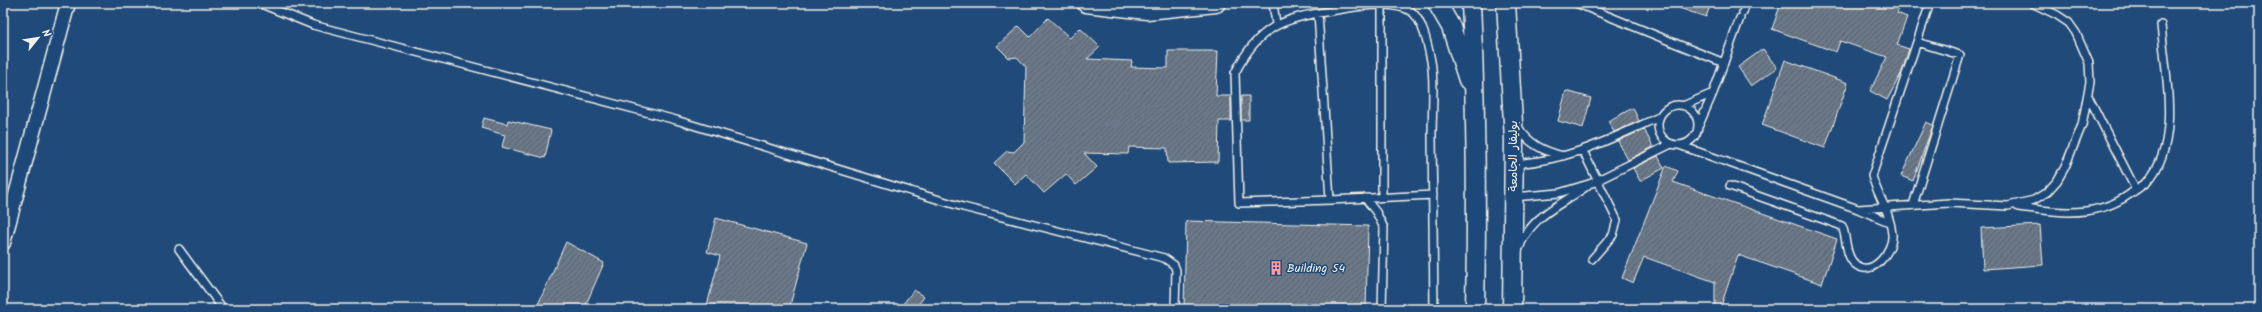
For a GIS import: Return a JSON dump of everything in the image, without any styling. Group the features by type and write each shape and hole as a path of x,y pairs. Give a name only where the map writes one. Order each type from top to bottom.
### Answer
{"street":[{"path":"3,243 68,3"},
{"path":"1086,3 1147,10 1216,3"},
{"path":"1437,3 1451,27 1476,103"},
{"path":"1471,3 1476,103 1476,309"},
{"name":"بوليفار الجامعة","path":"1506,3 1514,164 1512,309"}],"lane":[{"path":"259,3 313,25 676,120 962,207 1164,258 1174,265 1176,270 1175,309"},
{"path":"1273,3 1276,24"},
{"path":"1576,3 1724,63"},
{"path":"1678,146 1693,140 1713,93 1746,3"},
{"path":"1730,186 1842,226 1846,235 1849,254 1854,264 1862,267 1873,267 1884,258 1892,236 1886,207 1876,190 1872,176 1930,3"},
{"path":"2008,206 2034,200 2047,192 2057,181 2075,145 2088,96 2090,82 2089,63 2076,33 2069,23 2057,15 2032,3"},
{"path":"1382,4 1382,197"},
{"path":"1433,196 1239,203 1235,73 1242,60 1263,33 1276,24 1318,12 1382,4 1402,6 1412,12 1420,21 1431,62 1433,196 1434,309"},
{"path":"1318,12 1330,200"},
{"path":"1858,209 1949,203 2008,206 2070,212 2116,204 2147,182 2159,162 2166,142 2169,108 2161,25"},
{"path":"1914,205 1960,55 1917,42"},
{"path":"1514,164 1542,162 1583,151 1659,117 1664,110 1670,106 1685,105 1713,93"},
{"path":"2088,96 2136,190"},
{"path":"1685,105 1693,110 1698,117 1699,125"},
{"path":"1659,117 1659,133 1664,140 1671,144 1858,209 1889,222"},
{"path":"1513,120 1525,138 1534,145 1545,151 1565,156"},
{"path":"1513,197 1559,192 1595,181 1671,144"},
{"path":"1583,151 1595,181 1617,220 1613,235 1592,259"},
{"path":"1512,282 1518,249 1532,226 1546,211 1575,196 1595,181"},
{"path":"1365,198 1376,212 1384,228 1382,309"},
{"path":"179,249 223,309"}],"building":[{"path":"1670,3 1711,3 1706,17 1670,5"},
{"path":"1781,3 1901,3 1897,13 1907,17 1897,45 1909,49 1902,72 1887,100 1870,91 1887,57 1840,41 1836,52 1772,29"},
{"path":"1048,18 1070,38 1080,28 1100,47 1087,59 1132,61 1131,67 1168,68 1168,51 1218,51 1216,96 1231,96 1231,121 1219,121 1218,162 1168,163 1167,148 1129,147 1128,154 1084,153 1097,167 1076,185 1066,174 1044,193 1026,174 1015,184 994,163 1007,151 1014,152 1024,142 1026,67 1017,57 1009,58 997,46 1019,26 1030,37"},
{"path":"1763,49 1777,68 1751,86 1738,67"},
{"path":"1785,60 1848,83 1825,148 1762,125"},
{"path":"1566,91 1591,98 1583,128 1558,121"},
{"path":"1241,96 1249,96 1249,120 1241,120"},
{"path":"1633,108 1639,121 1614,132 1608,121"},
{"path":"484,118 507,124 508,120 551,130 545,158 502,147 505,135 481,128"},
{"path":"1926,122 1933,125 1913,181 1901,176"},
{"path":"1644,129 1653,147 1628,160 1618,141"},
{"path":"1658,156 1664,168 1640,181 1633,168"},
{"path":"1666,166 1678,171 1673,182 1837,239 1822,284 1738,255 1720,309 1715,309 1715,282 1644,257 1633,283 1622,278"},
{"path":"716,218 807,243 789,309 706,309 720,256 707,252"},
{"name":"Building 54","path":"1186,221 1368,226 1366,309 1184,309"},
{"path":"2040,225 2043,265 1983,269 1981,228"},
{"path":"566,242 604,263 584,309 536,309"},
{"path":"914,290 924,297 915,309 899,309"}],"place":[{"name":"Building 54","path":"1276,268"}]}
